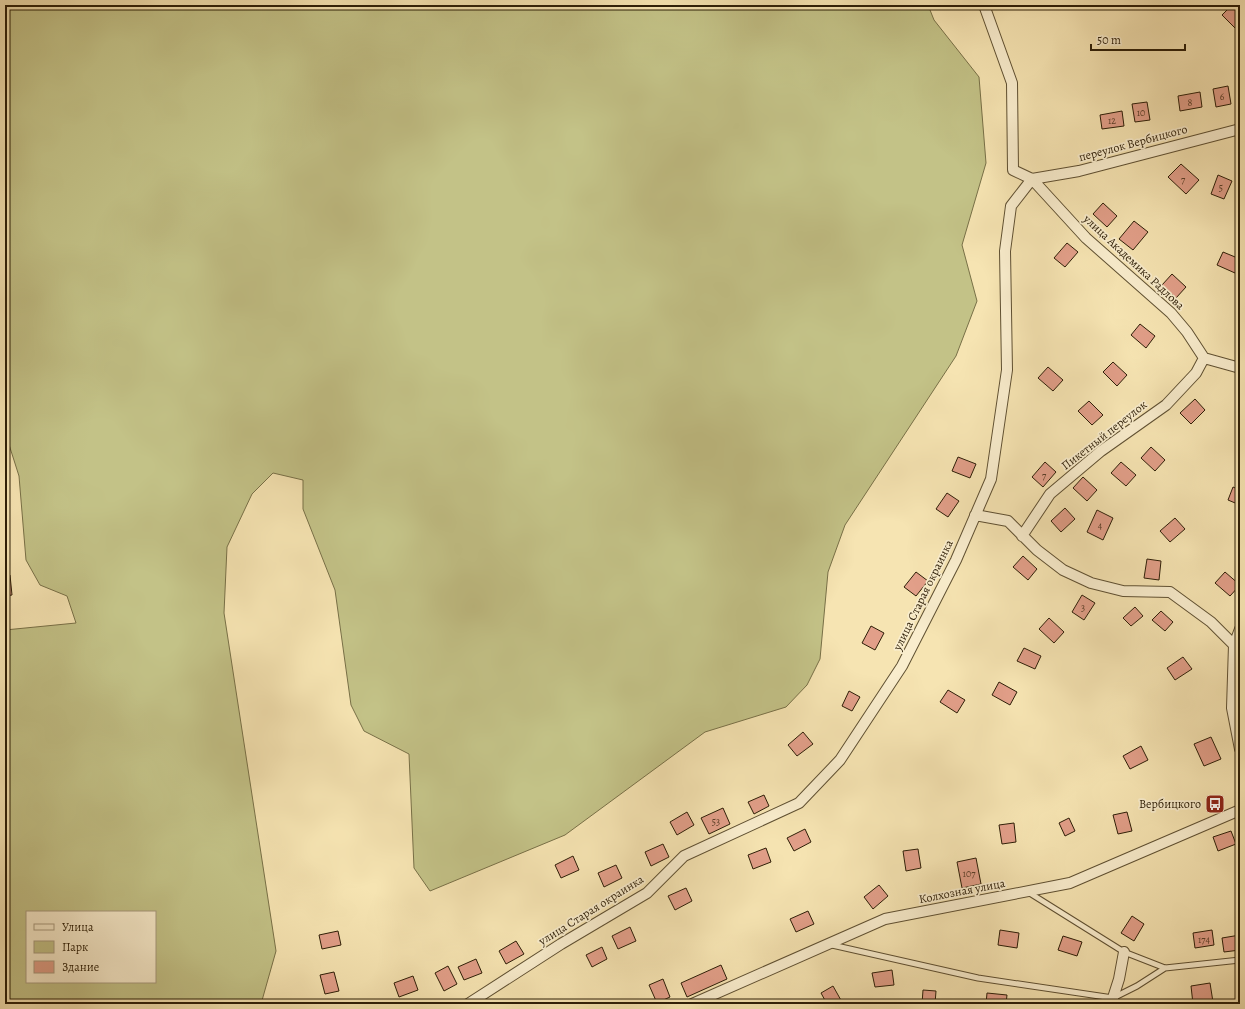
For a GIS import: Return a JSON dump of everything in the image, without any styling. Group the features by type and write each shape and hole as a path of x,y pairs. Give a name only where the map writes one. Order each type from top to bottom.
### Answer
{"street":[{"path":"984,5 1012,83 1013,170 1032,179"},
{"name":"переулок Вербицкого","path":"1032,179 1079,170 1240,129"},
{"name":"улица Академика Радлова","path":"1032,179 1086,238 1171,313 1187,332 1204,358"},
{"name":"улица Старая окраинка","path":"468,1004 561,944 647,894 684,856 799,803 840,760 902,666 956,560 992,479 1007,370 1005,251 1011,206 1032,179"},
{"path":"1204,358 1240,368"},
{"name":"Пикетный переулок","path":"1022,536 1050,494 1101,451 1166,404 1196,373 1204,358"},
{"path":"975,515 1008,522 1037,550 1063,570 1091,583 1123,591 1170,592 1211,622 1234,645"},
{"path":"1240,629 1234,645 1232,708 1240,749"},
{"name":"Колхозная улица","path":"692,1004 885,919 1070,883 1240,810"},
{"path":"1112,1001 1119,979 1124,952"}],"lane":[{"path":"1027,891 1124,952 1165,968"},
{"path":"829,944 978,978 1112,1001 1165,968 1240,960"}],"green space":[{"path":"5,5 928,5 934,20 979,77 986,163 962,245 977,301 956,356 845,525 828,572 820,659 807,685 786,707 705,732 565,835 430,891 414,868 409,754 364,731 351,705 335,590 303,509 303,480 273,473 252,494 227,547 224,613 276,951 261,1004 5,1004 5,630 76,623 67,596 40,585 26,560 19,476 5,432"}],"building":[{"path":"1232,5 1240,6 1240,33 1222,15"},
{"path":"1228,86 1231,104 1216,107 1213,89"},
{"path":"1200,92 1202,107 1180,111 1178,96"},
{"path":"1147,102 1150,120 1135,122 1132,104"},
{"path":"1122,111 1124,126 1102,129 1100,115"},
{"path":"1181,164 1199,180 1186,194 1168,177"},
{"path":"1218,175 1232,181 1224,199 1211,194"},
{"path":"1103,203 1117,216 1107,227 1093,214"},
{"path":"1240,212 1240,223 1236,221"},
{"path":"1134,221 1148,232 1133,250 1119,239"},
{"path":"1067,243 1078,252 1065,267 1054,258"},
{"path":"1223,252 1240,259 1240,263 1235,273 1217,265"},
{"path":"1172,274 1186,287 1176,298 1162,285"},
{"path":"1140,324 1155,336 1146,348 1131,335"},
{"path":"1113,362 1127,375 1117,386 1103,372"},
{"path":"1048,367 1063,380 1053,391 1038,378"},
{"path":"1195,399 1205,410 1191,424 1180,413"},
{"path":"1089,401 1103,415 1092,425 1078,411"},
{"path":"1151,447 1165,460 1155,471 1141,458"},
{"path":"958,457 976,464 970,478 952,471"},
{"path":"1045,462 1056,472 1043,487 1032,477"},
{"path":"1121,462 1136,475 1126,486 1111,473"},
{"path":"1083,477 1097,490 1087,501 1073,488"},
{"path":"1233,487 1240,490 1240,505 1228,500"},
{"path":"947,493 959,501 948,517 936,509"},
{"path":"1065,508 1075,519 1061,532 1051,521"},
{"path":"1097,510 1113,518 1103,540 1087,532"},
{"path":"1175,518 1185,529 1170,542 1160,531"},
{"path":"1023,556 1037,569 1028,580 1013,567"},
{"path":"1147,559 1161,561 1159,580 1144,578"},
{"path":"916,572 928,581 916,596 904,587"},
{"path":"1225,572 1240,585 1230,596 1215,583"},
{"path":"10,575 12,595 5,596 5,576"},
{"path":"1082,595 1095,603 1084,620 1072,612"},
{"path":"1135,607 1143,616 1131,626 1123,618"},
{"path":"1161,611 1173,622 1165,631 1152,620"},
{"path":"1049,618 1064,632 1054,643 1039,629"},
{"path":"871,626 884,633 875,650 862,643"},
{"path":"1024,648 1041,656 1035,669 1017,661"},
{"path":"1183,657 1192,669 1175,680 1167,668"},
{"path":"999,682 1017,692 1010,705 992,695"},
{"path":"948,690 965,700 957,713 940,702"},
{"path":"849,691 860,697 852,711 842,706"},
{"path":"803,732 813,744 797,756 788,745"},
{"path":"1211,737 1221,759 1204,766 1194,744"},
{"path":"1141,746 1148,760 1130,769 1123,756"},
{"path":"764,795 769,806 754,814 748,802"},
{"path":"723,808 730,824 709,834 701,818"},
{"path":"687,812 694,825 677,835 670,822"},
{"path":"1127,812 1132,831 1118,834 1113,815"},
{"path":"1069,818 1075,831 1065,836 1059,823"},
{"path":"1014,823 1016,842 1002,844 999,825"},
{"path":"805,829 811,842 794,851 787,838"},
{"path":"1231,831 1236,844 1218,851 1213,837"},
{"path":"663,844 669,857 651,866 645,852"},
{"path":"766,848 771,862 753,869 748,855"},
{"path":"918,849 921,868 906,871 903,851"},
{"path":"573,856 579,870 561,878 555,865"},
{"path":"976,858 981,884 962,888 957,862"},
{"path":"616,865 622,878 604,887 598,873"},
{"path":"879,885 888,896 873,909 864,897"},
{"path":"686,888 692,901 675,910 668,896"},
{"path":"808,911 814,924 796,932 790,919"},
{"path":"1132,916 1144,924 1134,941 1121,933"},
{"path":"630,927 636,941 618,949 612,936"},
{"path":"1000,930 1019,933 1017,948 998,945"},
{"path":"1212,930 1214,945 1195,948 1193,933"},
{"path":"338,931 341,945 322,949 319,935"},
{"path":"1240,935 1240,950 1224,952 1222,938"},
{"path":"1063,936 1082,942 1077,956 1058,950"},
{"path":"516,941 524,954 506,964 499,951"},
{"path":"602,947 607,959 592,967 586,955"},
{"path":"476,959 482,973 464,980 458,967"},
{"path":"721,965 727,979 687,997 681,983"},
{"path":"448,966 457,984 444,991 435,973"},
{"path":"892,970 894,985 875,987 872,973"},
{"path":"334,972 339,991 325,994 320,975"},
{"path":"413,976 418,990 399,997 394,983"},
{"path":"663,979 670,997 657,1003 649,985"},
{"path":"1210,983 1213,1002 1193,1004 1191,986"},
{"path":"833,986 842,1002 838,1004 827,1004 821,993"},
{"path":"923,990 936,991 935,1004 922,1004"},
{"path":"987,993 1007,995 1006,1004 986,1004"}],"place":[{"name":"Вербицкого","path":"1215,804"}]}
